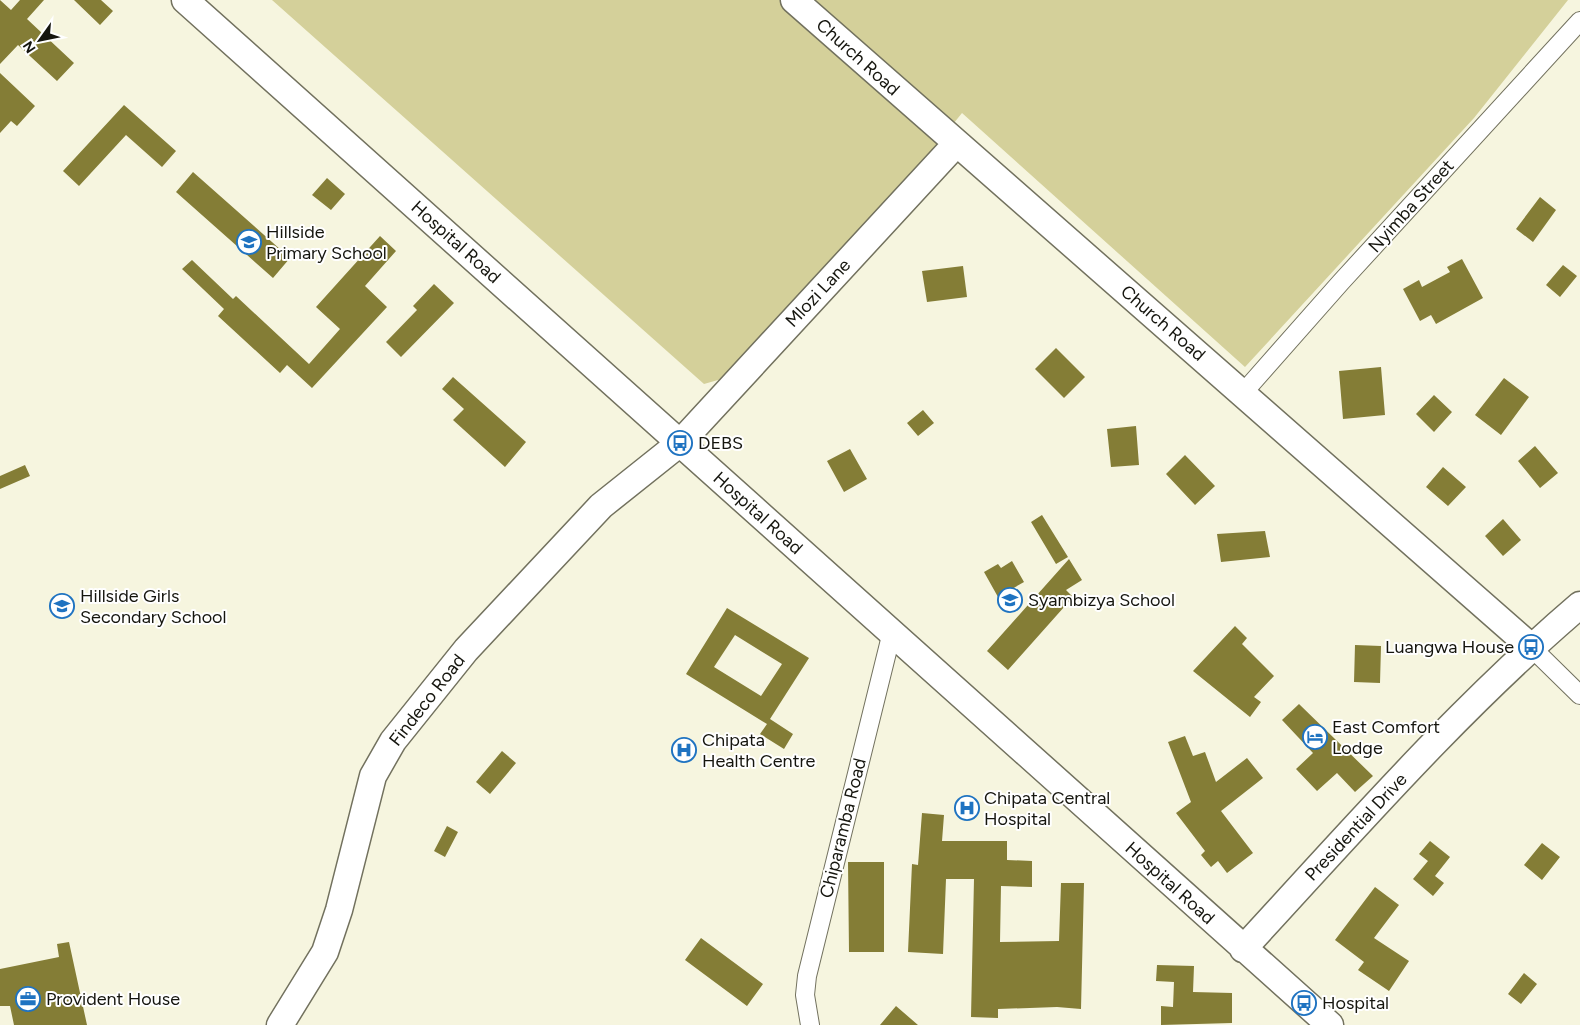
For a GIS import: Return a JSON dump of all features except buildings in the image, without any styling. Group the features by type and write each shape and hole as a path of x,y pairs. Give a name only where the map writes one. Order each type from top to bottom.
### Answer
{"street":[{"name":"Hospital Road","path":"185,0 1330,1025"},
{"name":"Church Road","path":"794,0 1531,647"},
{"name":"Nyimba Street","path":"1243,393 1347,275 1580,21"},
{"name":"Mlozi Lane","path":"680,443 956,144"},
{"name":"Findeco Road","path":"280,1025 325,952 339,910 373,776 392,741 466,650 601,506 680,443"},
{"name":"Presidential Drive","path":"1243,949 1403,775 1531,647 1580,605"},
{"name":"Chiparamba Road","path":"810,1025 805,995 807,976 892,632"},
{"path":"1531,647 1580,696"}],"shaded area":[{"path":"272,0 1568,0 1474,118 1245,367 962,113 928,155 732,376 704,384"}],"place":[{"name":"Hillside Primary School","path":"249,242"},
{"name":"DEBS","path":"680,443"},
{"name":"Syambizya School","path":"1010,600"},
{"name":"Hillside Girls Secondary School","path":"62,606"},
{"name":"Luangwa House","path":"1531,647"},
{"name":"East Comfort Lodge","path":"1315,737"},
{"name":"Chipata Health Centre","path":"684,750"},
{"name":"Chipata Central Hospital","path":"967,808"},
{"name":"Provident House","path":"28,999"},
{"name":"Hospital","path":"1304,1003"}]}
